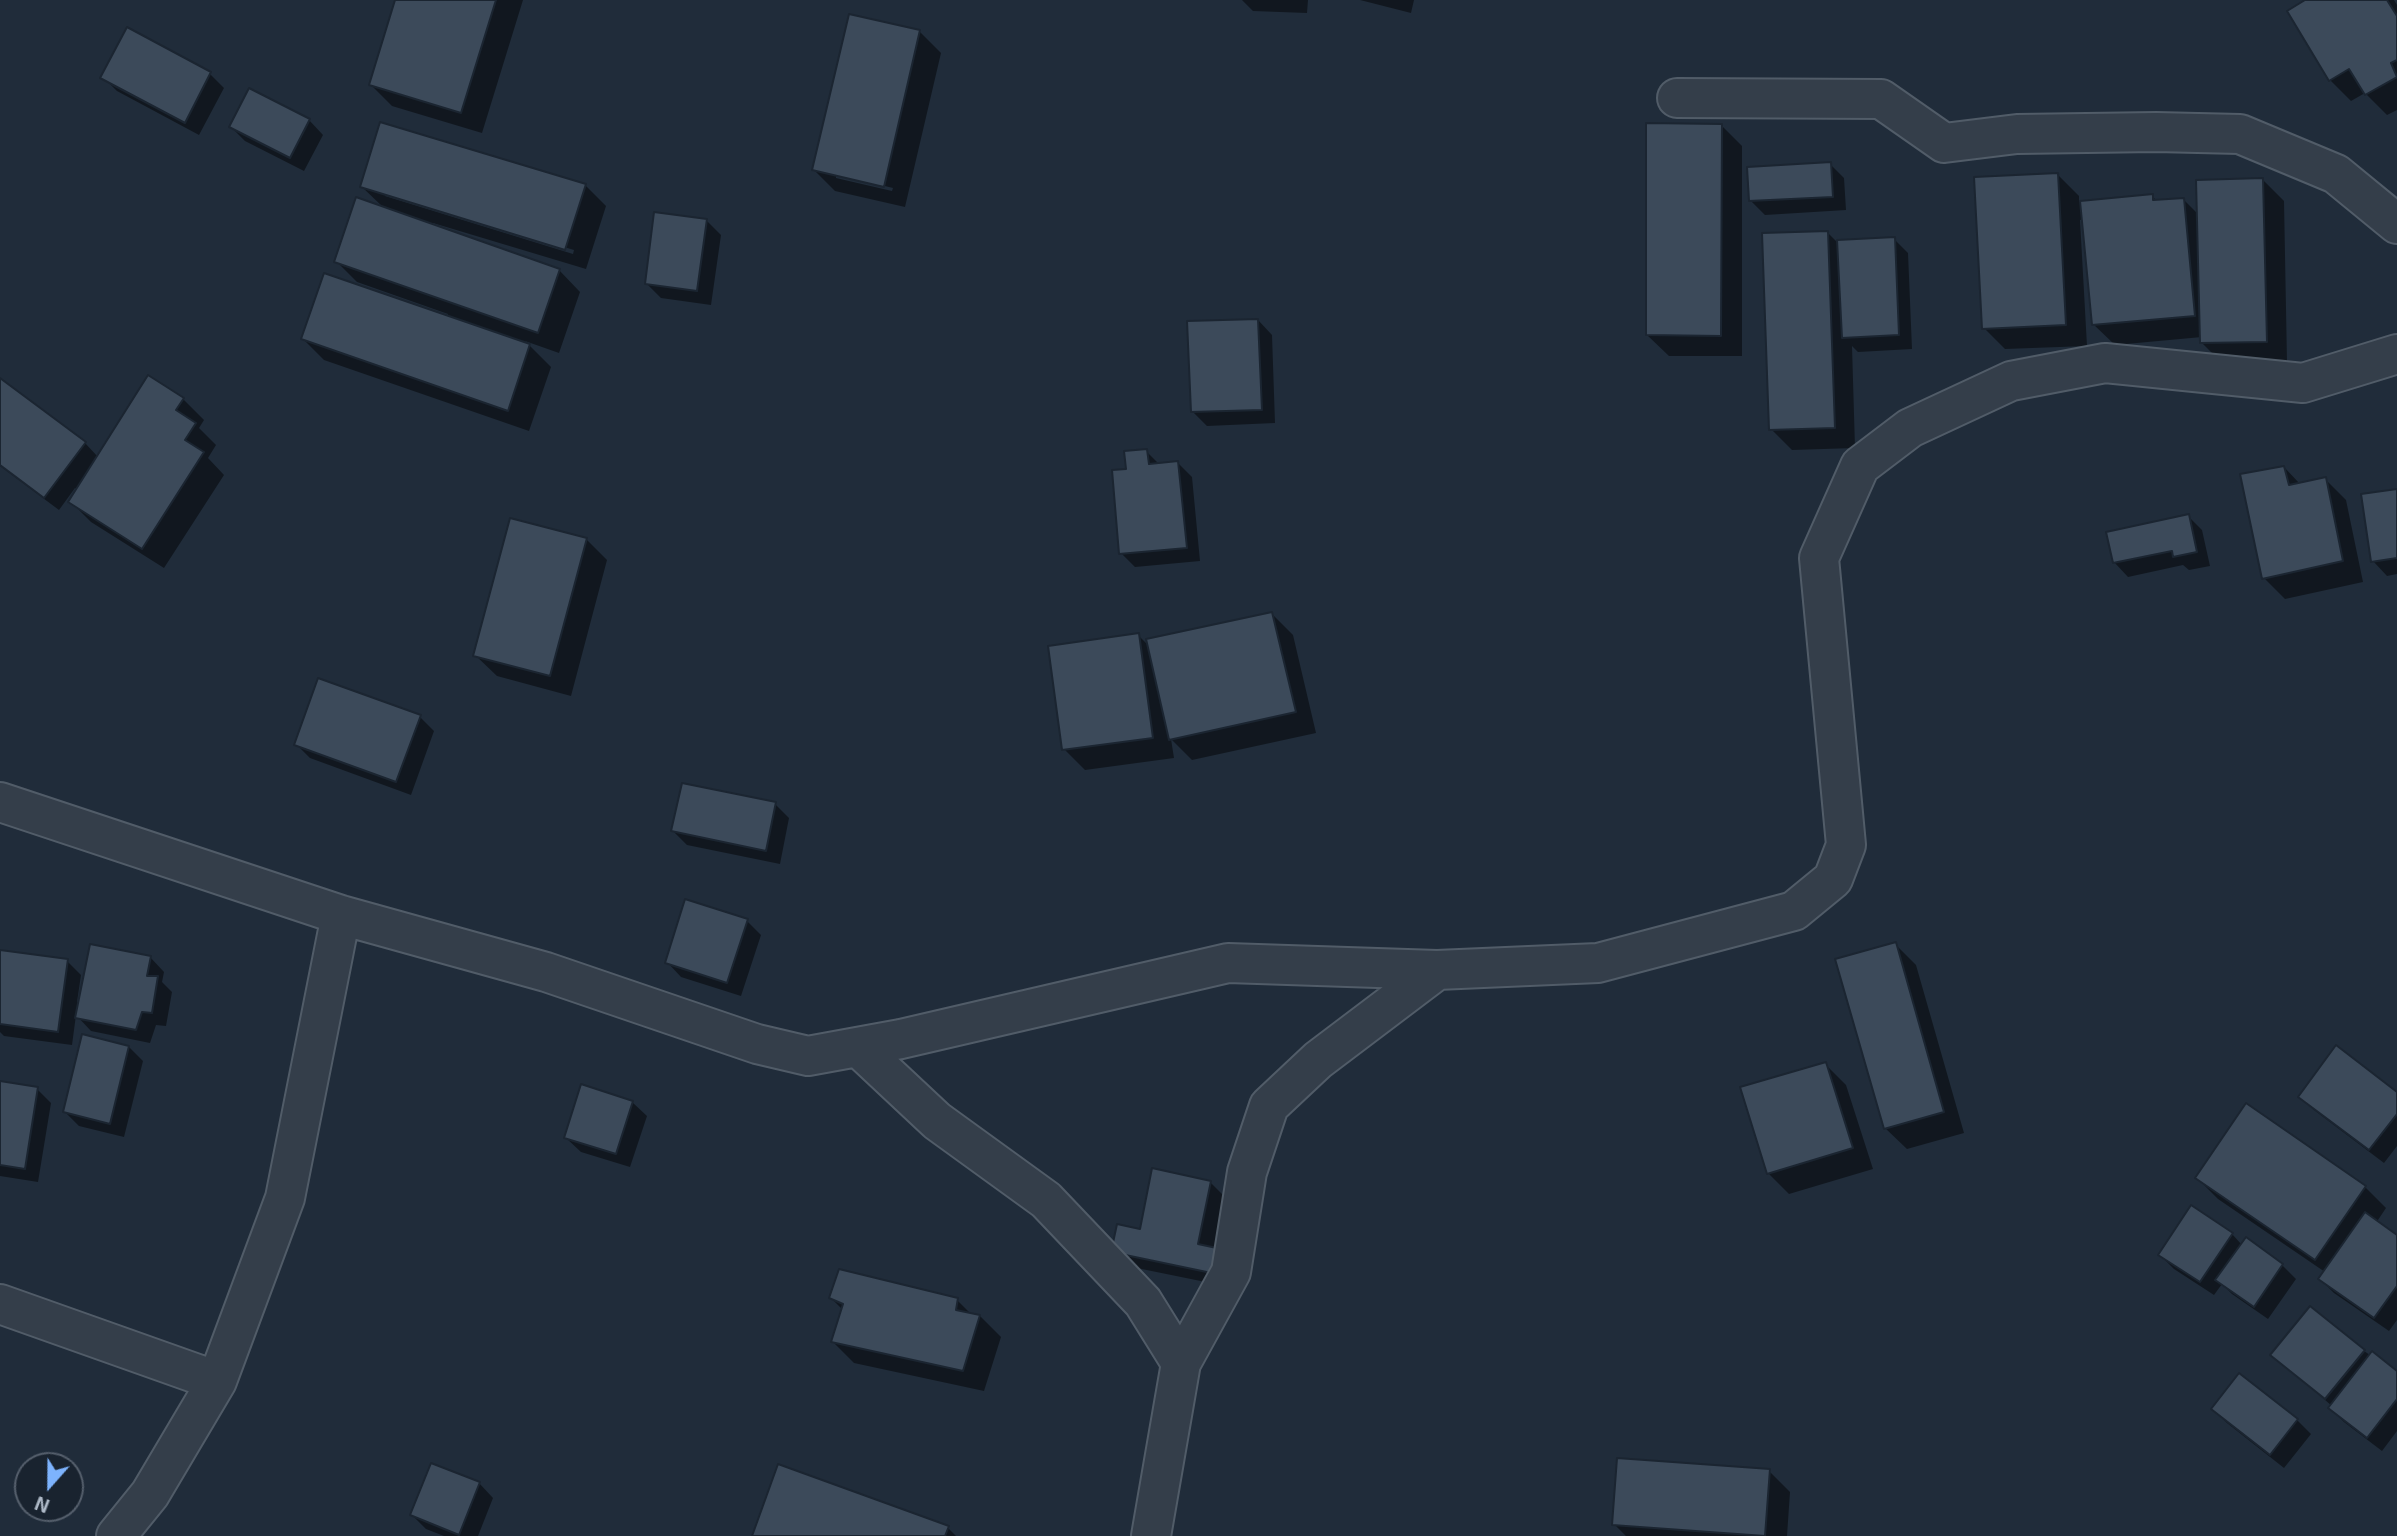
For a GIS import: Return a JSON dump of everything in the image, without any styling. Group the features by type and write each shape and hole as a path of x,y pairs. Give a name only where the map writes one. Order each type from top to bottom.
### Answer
{"street":[{"path":"1677,98 1881,99 1944,143 2017,134 2240,134 2336,174 2397,224"},
{"path":"0,802 341,915 546,972 757,1044 808,1056 901,1040 1228,962 1437,970 1598,963 1794,911 1832,879 1846,845 1819,558 1860,466 1910,428 2011,381 2105,363 2303,383 2397,354"},
{"path":"116,1536 150,1494 217,1381 285,1198 341,915"},
{"path":"1151,1536 1181,1363 1231,1272 1247,1172 1269,1106 1318,1060 1437,970"},
{"path":"858,1047 937,1121 1046,1200 1143,1302 1181,1363"},
{"path":"0,1304 217,1381"}],"building":[{"path":"395,0 496,0 461,113 369,85"},
{"path":"2305,0 2387,0 2397,16 2397,60 2391,63 2397,77 2365,95 2349,69 2329,81 2287,11"},
{"path":"849,14 920,30 884,187 812,170"},
{"path":"127,27 211,72 185,123 100,78"},
{"path":"249,88 310,119 290,158 229,127"},
{"path":"380,122 586,184 565,250 360,187"},
{"path":"1646,123 1722,124 1721,336 1646,335"},
{"path":"1831,162 1833,197 1749,201 1747,167"},
{"path":"2058,173 2066,325 1982,329 1974,177"},
{"path":"2263,178 2267,342 2200,343 2196,180"},
{"path":"2153,194 2153,200 2184,198 2195,316 2092,325 2080,201"},
{"path":"356,197 560,269 538,333 334,262"},
{"path":"654,212 707,219 697,291 645,284"},
{"path":"1828,231 1835,428 1769,430 1762,233"},
{"path":"1895,237 1899,335 1842,338 1837,240"},
{"path":"324,273 530,344 508,411 301,339"},
{"path":"1258,319 1262,410 1191,412 1187,321"},
{"path":"148,375 184,398 176,410 196,423 185,440 204,452 142,549 68,502"},
{"path":"0,378 86,442 44,498 0,465"},
{"path":"1147,449 1149,464 1178,461 1187,548 1119,554 1112,470 1126,469 1124,451"},
{"path":"2284,466 2289,485 2326,477 2343,561 2262,579 2240,474"},
{"path":"2397,489 2397,558 2371,562 2361,494"},
{"path":"2189,514 2197,552 2173,557 2172,551 2113,563 2106,532"},
{"path":"510,518 587,538 550,676 473,656"},
{"path":"1272,612 1296,712 1169,740 1146,639"},
{"path":"1139,633 1153,738 1062,750 1048,646"},
{"path":"318,678 421,715 396,782 294,745"},
{"path":"682,783 776,802 766,851 671,831"},
{"path":"685,899 748,919 727,983 665,963"},
{"path":"1896,942 1944,1112 1884,1129 1835,959"},
{"path":"90,944 151,956 147,976 158,976 152,1013 142,1012 136,1030 75,1018"},
{"path":"0,950 68,959 58,1032 0,1024"},
{"path":"82,1034 129,1046 110,1124 63,1112"},
{"path":"2336,1045 2397,1092 2397,1114 2369,1150 2298,1097"},
{"path":"1826,1062 1853,1148 1767,1174 1740,1087"},
{"path":"0,1081 38,1087 25,1169 0,1165"},
{"path":"581,1084 633,1101 616,1154 564,1138"},
{"path":"2246,1103 2366,1186 2315,1260 2195,1178"},
{"path":"1152,1168 1211,1181 1198,1244 1226,1250 1221,1275 1111,1252 1117,1224 1140,1229"},
{"path":"2191,1205 2233,1233 2200,1282 2158,1255"},
{"path":"2365,1212 2397,1235 2397,1286 2374,1318 2318,1279"},
{"path":"2246,1237 2283,1264 2254,1307 2215,1280"},
{"path":"839,1269 958,1298 956,1310 980,1315 963,1371 831,1342 843,1304 829,1298"},
{"path":"2310,1306 2365,1350 2325,1399 2270,1355"},
{"path":"2372,1351 2397,1371 2397,1399 2367,1438 2328,1408"},
{"path":"2239,1373 2298,1419 2270,1455 2211,1409"},
{"path":"1617,1458 1770,1469 1765,1536 1612,1525"},
{"path":"431,1463 480,1482 459,1535 410,1515"},
{"path":"778,1464 949,1526 945,1536 752,1536"}]}
